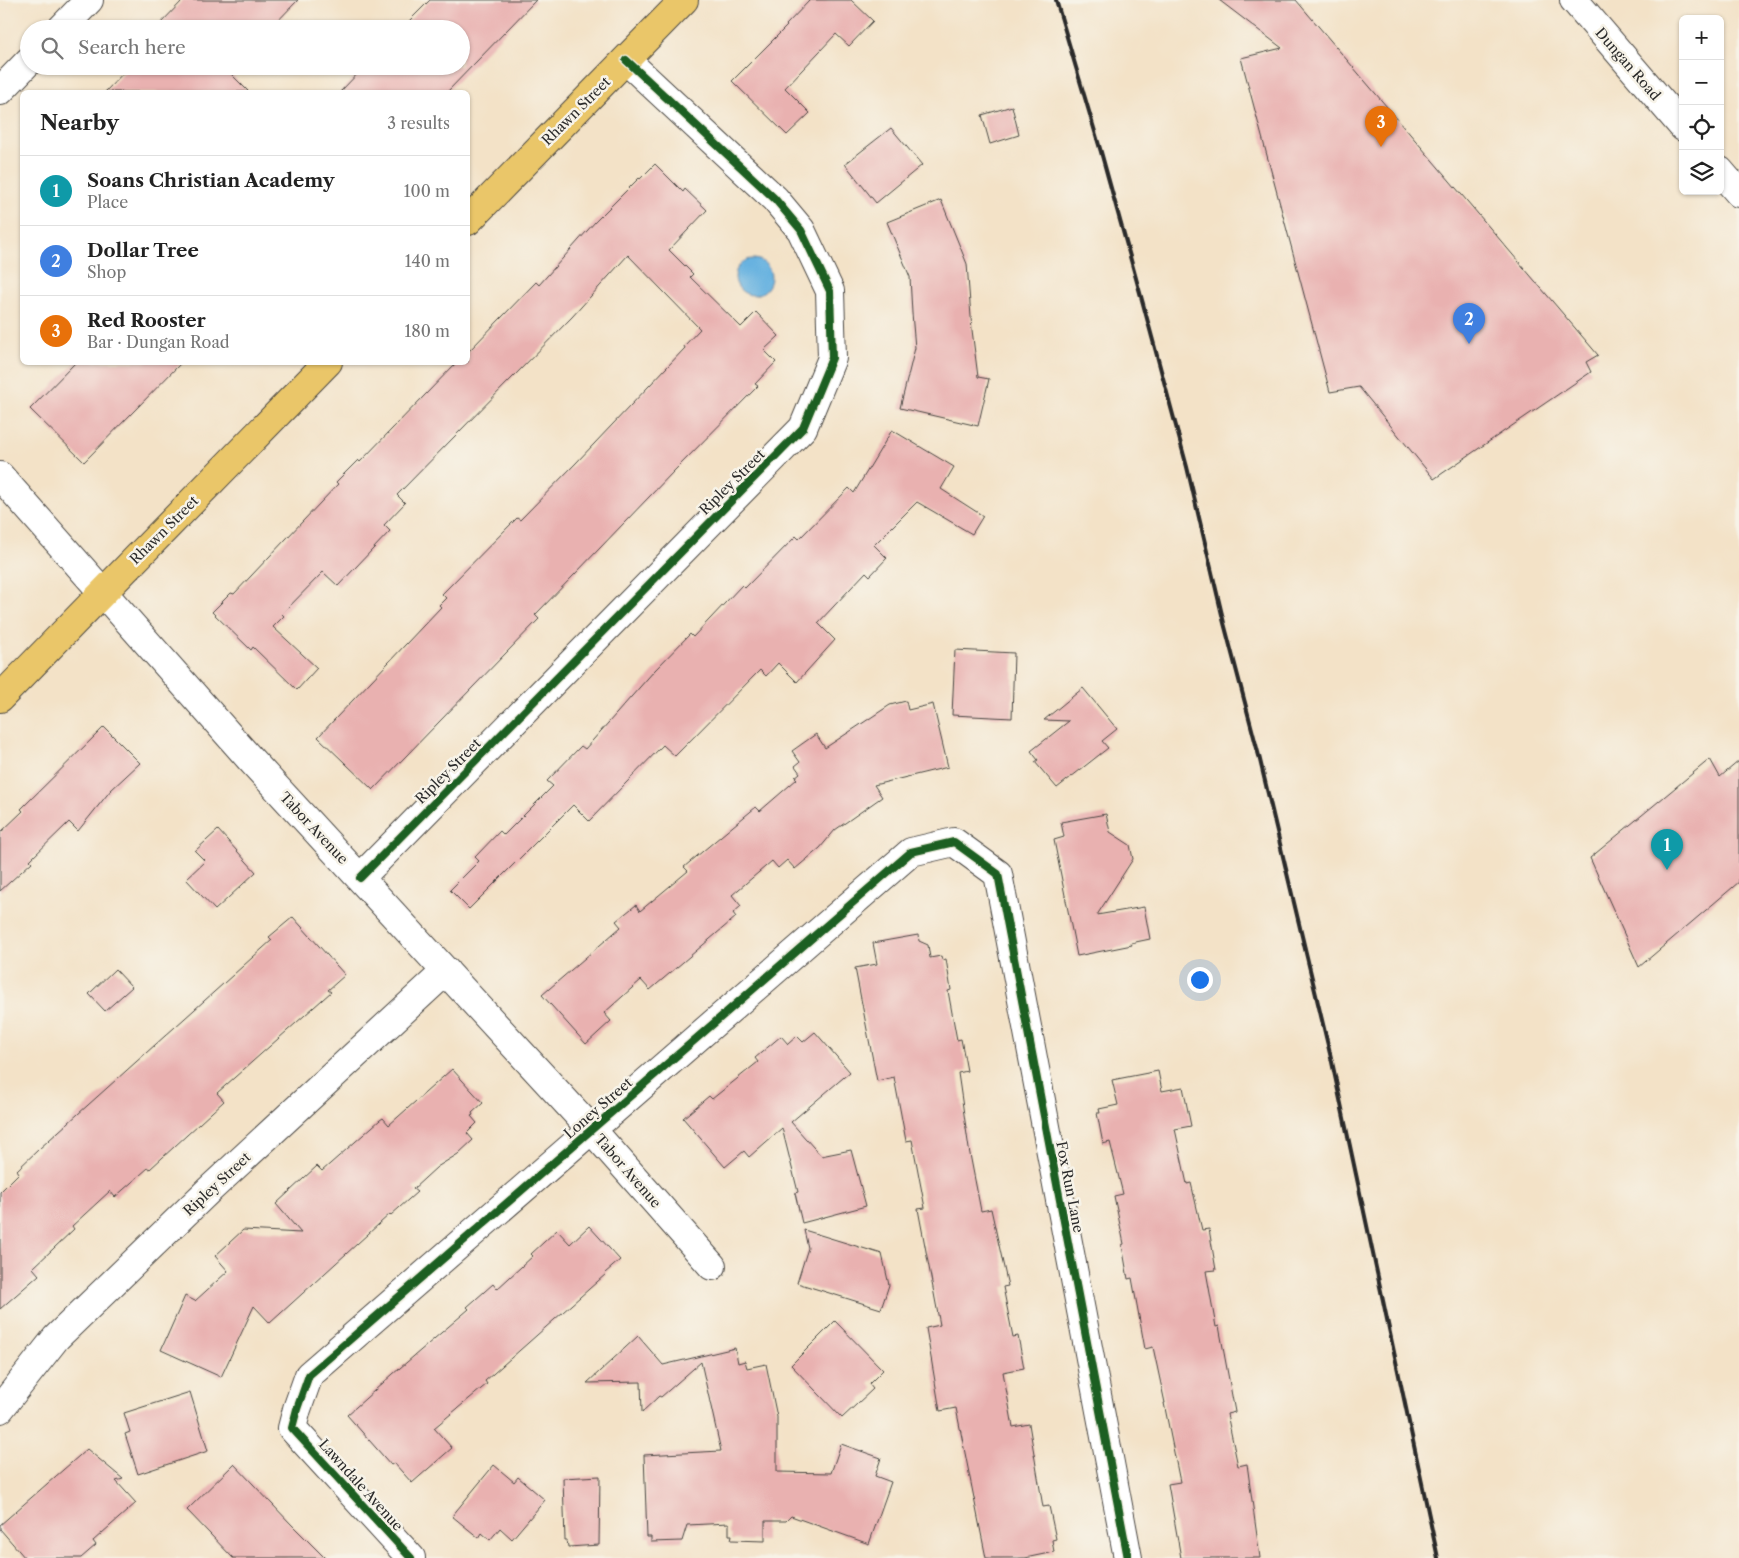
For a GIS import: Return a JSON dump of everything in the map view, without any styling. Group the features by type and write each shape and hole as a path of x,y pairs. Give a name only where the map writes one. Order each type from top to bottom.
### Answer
{"main road":[{"name":"Rhawn Street","path":"470,219 684,0"},
{"name":"Rhawn Street","path":"0,698 325,365"}],"street":[{"path":"70,20 89,0"},
{"name":"Dungan Road","path":"1574,0 1679,122"},
{"name":"Ripley Street","path":"360,878 803,428 832,358 830,291 801,230 775,199 626,60"},
{"path":"0,91 20,70"},
{"path":"1724,176 1739,193"},
{"name":"Tabor Avenue","path":"0,476 250,758 592,1130 712,1266"},
{"name":"Loney Street","path":"292,1428 309,1375 911,852 954,842"},
{"name":"Fox Run Lane","path":"954,842 998,874 1128,1558"},
{"name":"Ripley Street","path":"0,1409 56,1338 216,1184 446,971"},
{"name":"Lawndale Avenue","path":"292,1428 411,1558"}],"water":[{"path":"753,259 760,260 766,264 770,270 770,284 766,290 760,294 753,295 746,294 740,290 736,284 735,277 736,270 740,264 746,260"}],"building":[{"path":"183,0 298,0 279,20 164,20"},
{"path":"430,0 536,0 470,68 470,20 410,20"},
{"path":"810,0 851,0 873,21 849,46 836,34 785,88 810,113 787,135 732,81"},
{"path":"1219,0 1296,0 1598,355 1586,362 1591,372 1434,479 1359,387 1330,392 1241,58 1282,48"},
{"path":"121,75 232,75 247,90 107,90"},
{"path":"356,75 463,75 449,90 342,90"},
{"path":"1012,106 1019,135 990,144 982,115"},
{"path":"891,128 922,165 876,203 845,164"},
{"path":"655,164 683,192 685,189 707,210 669,250 693,274 690,277 741,327 756,312 779,336 764,350 776,362 755,384 758,386 535,615 539,619 373,790 318,737 441,607 439,605 446,598 442,594 517,518 520,520 576,463 685,348 684,346 700,329 628,255 572,317 397,495 405,503 384,525 390,531 338,586 323,572 282,614 284,616 273,627 317,668 297,690 253,647 251,650 212,612 231,593 234,594 338,484 336,482 358,460 360,462 454,365 470,365 470,350 536,282 539,285 595,222"},
{"path":"941,200 967,264 978,377 989,379 978,426 900,408 915,348 910,277 887,222"},
{"path":"73,365 179,365 84,462 30,409"},
{"path":"892,430 954,467 941,489 983,516 972,534 917,502 874,545 887,558 870,576 866,572 818,623 835,640 797,682 778,663 766,676 760,670 675,756 663,745 589,821 573,805 469,909 450,890 479,861 475,857 500,831 504,835 553,786 547,781 581,746 585,749 655,670 690,634 693,637 742,585 745,588 796,536 799,539 849,488 854,493"},
{"path":"955,650 1014,653 1012,718 952,715"},
{"path":"1083,688 1117,729 1102,741 1108,748 1057,788 1035,762 1038,760 1031,751 1069,721 1044,720"},
{"path":"906,701 908,710 933,704 948,767 874,785 882,797 835,830 820,848 795,869 787,860 778,868 772,861 732,895 741,906 733,913 736,917 650,990 641,980 604,1013 611,1021 586,1044 542,995 621,927 616,921 636,905 640,911 688,871 684,867 756,807 760,811 797,779 795,777 800,773 795,766 800,762 792,751 816,734 825,748 890,705"},
{"path":"104,727 140,763 111,790 78,831 69,822 30,860 32,862 0,891 0,833 23,811 21,809"},
{"path":"1710,759 1720,777 1739,761 1739,882 1639,967 1590,858"},
{"path":"1106,814 1110,832 1130,845 1133,859 1097,915 1144,907 1150,939 1131,943 1132,945 1077,956 1054,840 1064,837 1061,822"},
{"path":"218,830 256,872 215,910 186,879 205,861 195,851"},
{"path":"293,917 345,975 328,990 331,992 217,1093 224,1101 150,1169 148,1168 115,1197 110,1191 72,1226 74,1229 33,1268 39,1275 0,1309 0,1192 19,1173 17,1170 39,1149 272,940 269,937"},
{"path":"918,935 919,941 928,945 930,958 941,956 942,960 946,959 951,990 948,991 957,1040 961,1039 967,1071 958,1073 969,1149 981,1211 991,1209 1008,1286 1003,1287 1013,1337 1018,1336 1024,1368 1003,1372 1013,1427 1029,1424 1043,1507 1049,1506 1056,1539 1052,1540 1054,1552 1025,1558 986,1558 956,1408 940,1411 926,1328 940,1325 918,1209 925,1208 912,1140 906,1141 894,1077 877,1081 855,968 877,964 873,943"},
{"path":"115,969 132,987 105,1011 89,994"},
{"path":"815,1032 850,1072 791,1122 821,1156 851,1150 866,1206 802,1223 795,1193 798,1192 782,1128 749,1157 744,1151 725,1167 683,1118 709,1096 712,1099 758,1062 755,1058 781,1036 788,1044 797,1036 803,1042"},
{"path":"452,1069 483,1103 471,1116 477,1123 467,1133 473,1140 458,1154 437,1167 413,1189 417,1192 390,1214 270,1323 254,1306 221,1377 161,1350 185,1296 195,1301 228,1271 215,1256 243,1230 301,1233 276,1204 317,1166 322,1171 380,1120 383,1118 389,1125"},
{"path":"1158,1071 1162,1091 1183,1087 1191,1126 1175,1129 1187,1184 1191,1183 1202,1230 1209,1229 1216,1270 1206,1271 1216,1327 1219,1326 1235,1412 1227,1414 1238,1466 1247,1464 1260,1558 1181,1558 1168,1484 1180,1482 1153,1347 1145,1349 1132,1278 1128,1279 1122,1245 1124,1244 1114,1196 1123,1194 1110,1142 1103,1144 1097,1113 1100,1113 1099,1109 1118,1105 1112,1080"},
{"path":"589,1226 620,1260 485,1381 487,1384 434,1428 452,1448 412,1483 394,1463 391,1465 347,1415 469,1309 467,1307 493,1284 497,1289 533,1256 531,1254 557,1230 570,1244"},
{"path":"804,1230 882,1254 889,1285 881,1309 797,1283 808,1248"},
{"path":"835,1321 883,1370 869,1384 873,1389 842,1418 791,1365"},
{"path":"638,1336 663,1365 735,1348 738,1363 745,1361 747,1368 766,1364 777,1417 777,1472 831,1473 841,1444 881,1458 875,1476 891,1482 869,1544 791,1516 786,1521 765,1521 765,1541 731,1540 732,1535 729,1535 729,1523 687,1525 682,1541 651,1542 651,1537 647,1537 644,1455 721,1451 701,1362 642,1412 641,1382 587,1383"},
{"path":"190,1392 208,1451 138,1474 125,1434 130,1432 124,1413"},
{"path":"87,1449 123,1479 116,1481 136,1503 93,1541 96,1545 81,1558 25,1558 0,1529 0,1525"},
{"path":"234,1464 325,1558 233,1558 187,1510"},
{"path":"494,1465 514,1482 518,1477 545,1500 512,1539 500,1528 490,1540 482,1533 479,1538 452,1516"},
{"path":"600,1476 599,1545 568,1547 567,1540 565,1540 563,1478"}],"railway":[{"path":"1056,0 1101,152 1187,467 1224,623 1259,756 1332,1062 1438,1558"}],"cycle path":[{"path":"360,878 803,428 832,358 830,291 801,230 775,199 626,60"},
{"path":"411,1558 292,1428 309,1375 911,852 954,842 998,874 1128,1558"}],"place":[{"name":"Red Rooster","path":"1381,147"},
{"name":"Dollar Tree","path":"1469,344"},
{"name":"Soans Christian Academy","path":"1667,870"}]}
